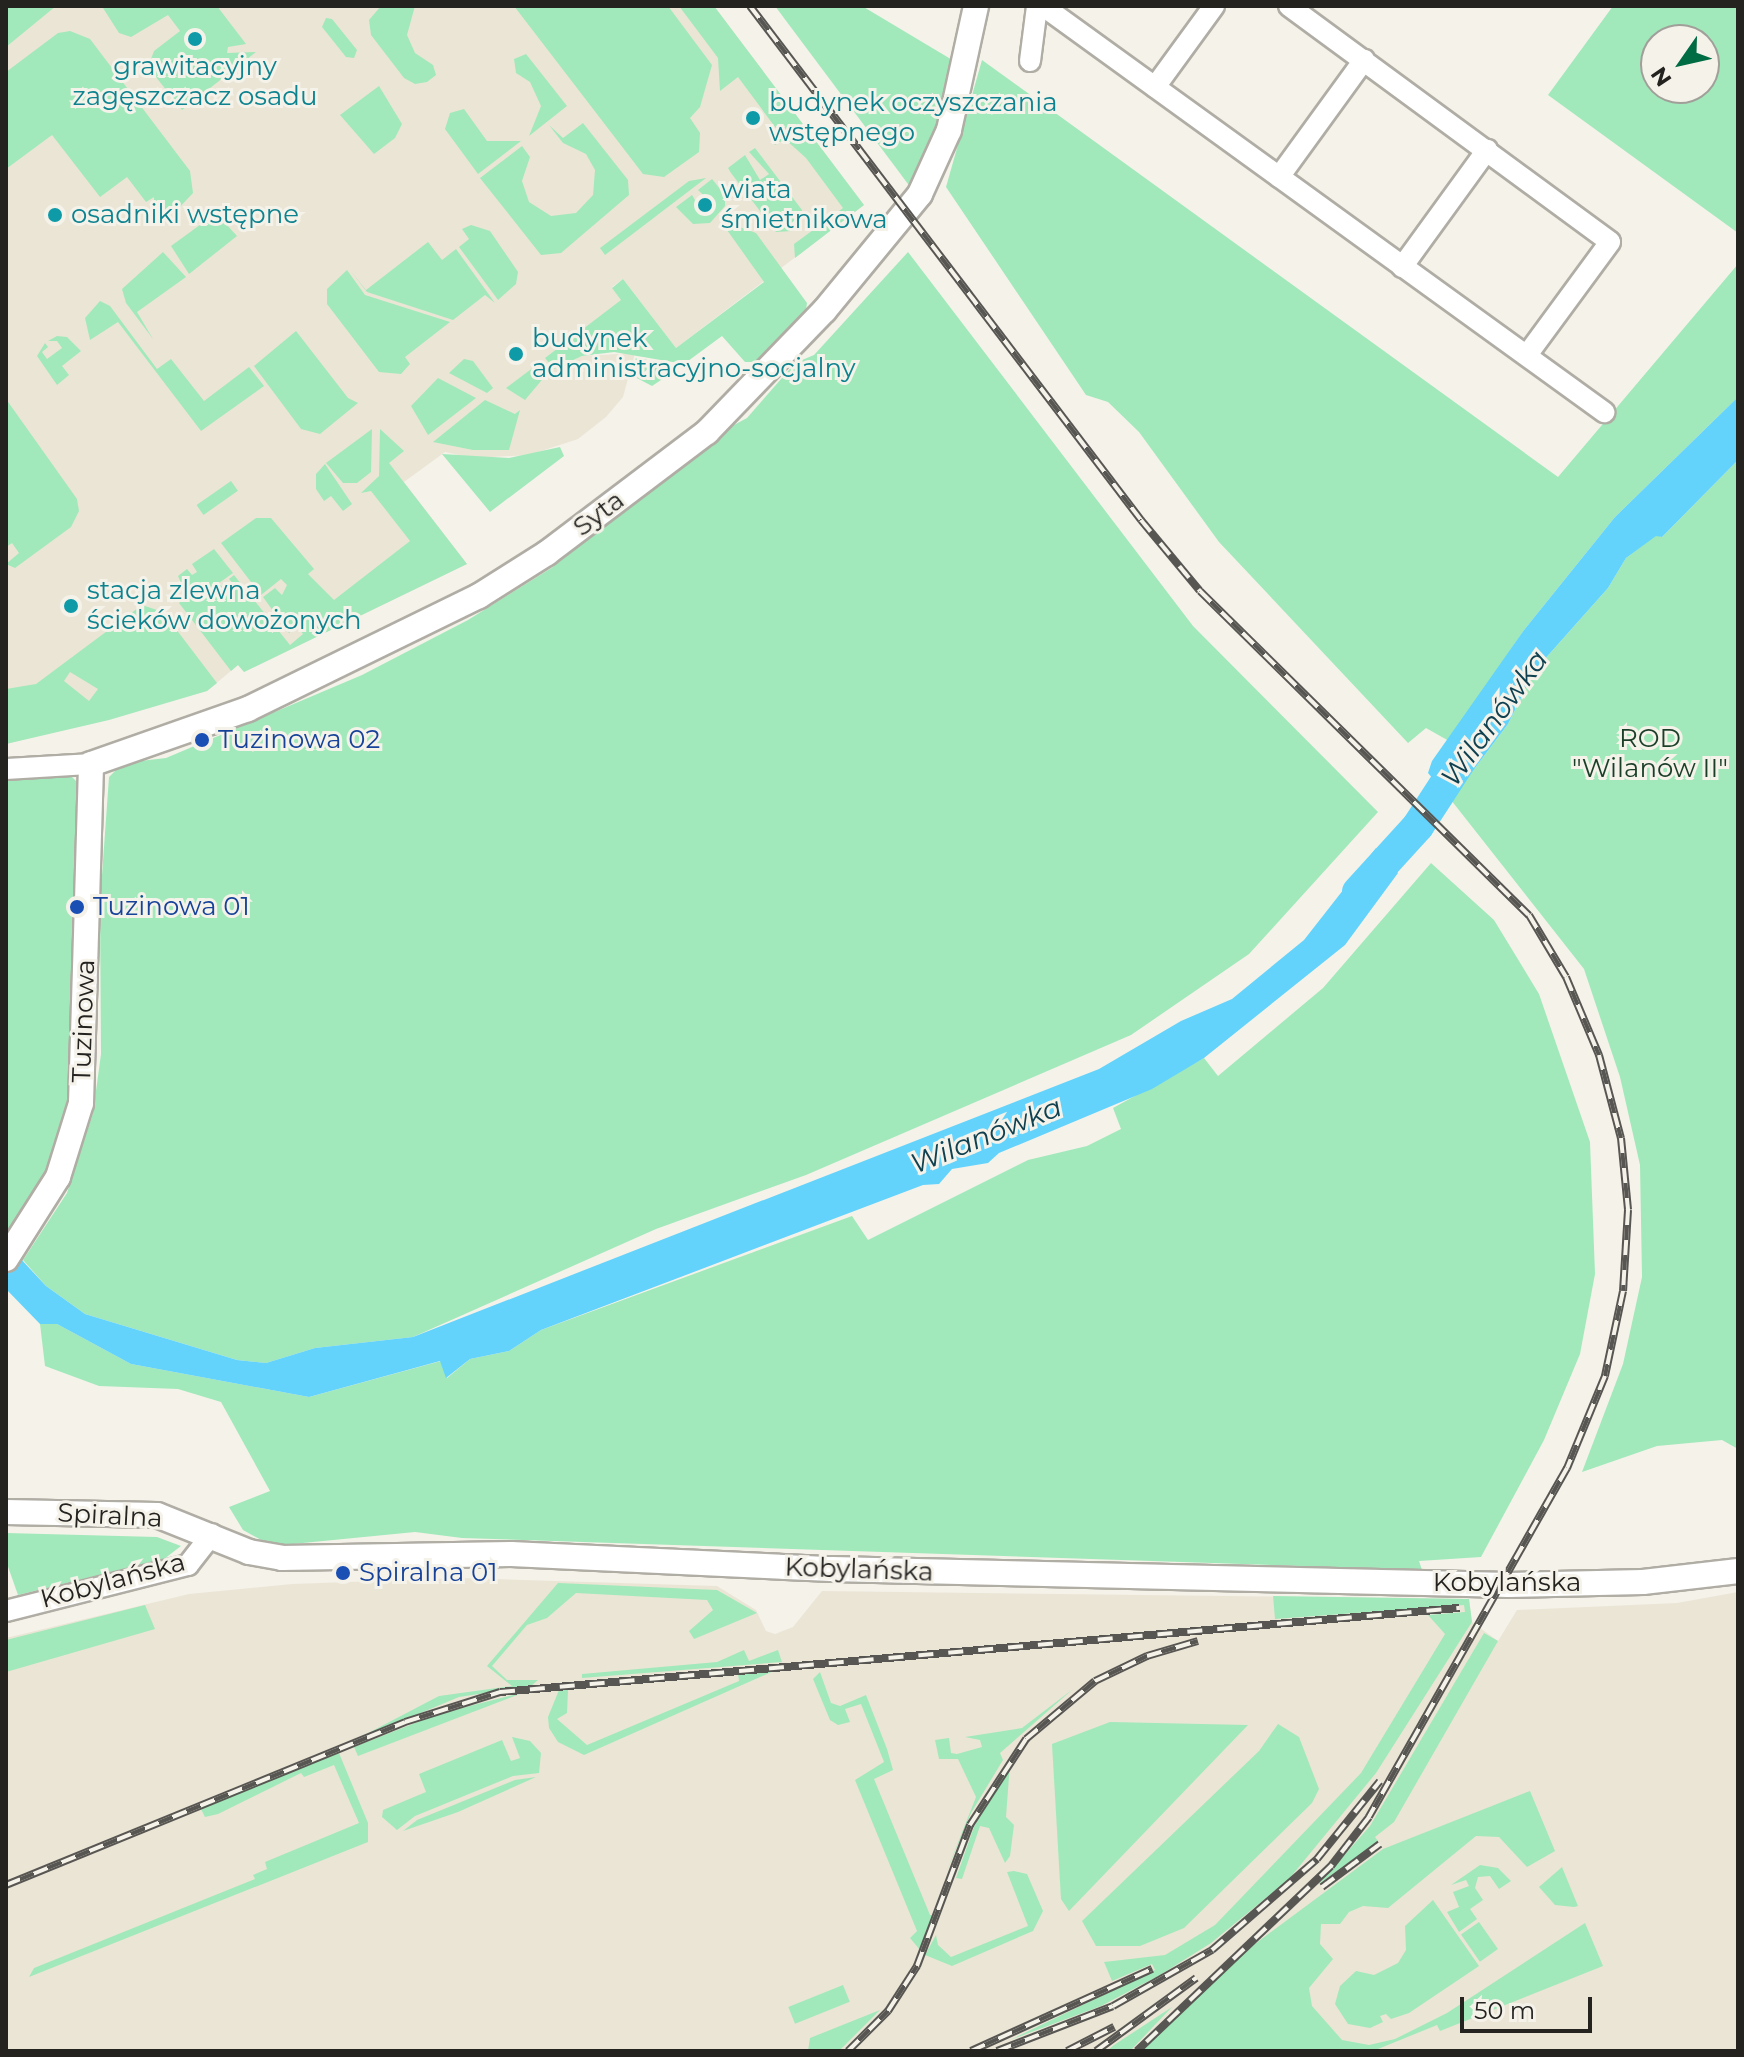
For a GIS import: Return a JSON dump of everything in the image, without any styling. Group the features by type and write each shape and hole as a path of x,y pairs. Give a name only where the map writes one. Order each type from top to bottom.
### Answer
{"street":[{"name":"Syta","path":"6,769 91,764 248,709 479,596 547,553 707,432 824,311 920,194 949,130 976,6"},
{"path":"1030,61 1040,6 1604,412"},
{"path":"1155,87 1214,6"},
{"path":"1289,6 1610,242 1527,355"},
{"path":"1279,177 1364,60"},
{"path":"1402,267 1487,150"},
{"name":"Tuzinowa","path":"12,1250 58,1177 81,1103 91,764"},
{"name":"Spiralna","path":"6,1512 157,1515 212,1534"},
{"name":"Kobylańska","path":"6,1611 188,1565 212,1534 249,1552 282,1558 511,1554 862,1570 1509,1585 1643,1582 1738,1571"}],"shaded area":[{"path":"6,6 714,6 864,205 676,348 623,279 612,287 622,300 554,369 582,356 635,353 623,397 606,417 578,439 529,455 473,458 445,452 404,482 467,564 244,672 238,665 207,691 6,744"},
{"path":"460,1578 717,1586 756,1610 766,1631 775,1634 793,1627 822,1591 1469,1599 1472,1622 1498,1641 1517,1610 1677,1603 1738,1592 1738,2051 6,2051 6,1638 189,1594 292,1584"}],"green space":[{"path":"6,6 56,6 6,47"},
{"path":"217,6 246,44 228,47 227,53 256,52 182,110 148,67 154,51 180,31 168,15 131,37 119,33 103,8"},
{"path":"381,6 415,6 407,35 415,53 433,65 436,75 427,82 415,84 404,78 371,35 369,20"},
{"path":"514,6 668,6 712,65 700,107 690,118 700,133 699,152 664,177 643,174"},
{"path":"679,6 714,6 864,205 795,258 794,244 843,208 806,158 785,139 775,145 770,137 778,131 738,77 720,91 718,58"},
{"path":"775,6 862,6 954,61 929,152 911,188"},
{"path":"1613,6 1738,6 1738,233 1548,95"},
{"path":"326,18 332,19 357,50 354,58 346,57 322,27"},
{"path":"70,31 90,39 190,171 193,193 176,211 154,211 154,197 146,202 127,177 100,197 52,135 6,169 6,72 58,33"},
{"path":"526,54 567,106 529,136 541,106 530,82 516,73 514,59"},
{"path":"982,60 1558,477 1738,264 1738,397 1615,517 1524,630 1449,741 1426,728 1408,743 1219,542 1139,432 1108,402 1086,395 946,187"},
{"path":"379,86 402,124 395,138 374,154 340,115"},
{"path":"464,109 487,141 521,141 478,174 445,129 450,113"},
{"path":"583,123 628,180 629,195 561,253 541,255 480,178 522,146 530,157 522,181 529,202 551,216 576,213 593,195 595,170 586,154 563,143 549,125 563,138"},
{"path":"755,148 802,210 802,221 792,231 776,232 728,168 745,155 760,180 769,174 749,152"},
{"path":"706,178 605,255 600,248 689,181"},
{"path":"712,179 725,195 725,206 710,223 693,224 676,207 692,195 704,215 715,206 698,190"},
{"path":"204,222 225,223 237,236 189,274 171,246"},
{"path":"471,225 490,231 518,272 516,284 498,300 459,247 469,239 462,229"},
{"path":"737,226 756,233 807,303 805,317 763,362 745,362 722,336 684,364 614,352 582,356 554,369 545,358 621,300 612,288 623,279 676,348 764,282 727,230"},
{"path":"428,242 442,260 456,249 495,303 485,295 453,320 367,292 349,269 366,290"},
{"path":"163,252 186,277 137,312 153,339 126,303 122,289"},
{"path":"908,252 1193,626 1378,812 1249,954 1131,1035 806,1175 656,1229 413,1337 315,1348 266,1363 237,1360 85,1314 46,1286 23,1260 67,1193 93,1113 101,1054 100,903 109,777 123,763 166,758 362,675 468,620 553,567 719,433 747,418 795,363 814,355"},
{"path":"347,270 365,295 450,322 405,357 410,364 401,374 379,372 327,304 327,289"},
{"path":"100,301 110,306 157,369 171,359 204,401 249,367 264,386 201,431 118,322 90,340 85,318"},
{"path":"296,331 348,398 358,403 320,434 301,429 254,366"},
{"path":"57,336 67,337 81,351 62,366 69,375 57,385 37,356 45,343 48,347 42,352 47,359 62,348 57,341 48,341"},
{"path":"636,358 679,368 652,386 631,375"},
{"path":"464,359 473,361 493,388 487,393 449,373"},
{"path":"538,364 546,375 525,400 506,388"},
{"path":"438,378 476,398 428,435 411,406"},
{"path":"6,399 77,499 79,511 71,527 15,568 6,564 19,553 12,543 6,547"},
{"path":"485,400 515,414 520,410 509,450 473,450 433,442"},
{"path":"372,429 371,472 357,483 343,483 326,463"},
{"path":"380,429 404,451 389,463 467,564 244,672 238,665 231,671 179,603 187,596 178,576 187,569 192,575 197,572 192,564 214,549 233,573 219,583 226,592 235,586 229,579 234,575 290,645 303,634 297,626 289,633 263,597 275,588 282,595 287,585 281,579 261,595 221,543 256,518 271,518 314,569 308,574 334,600 410,541 371,491 361,493 379,476"},
{"path":"560,447 564,456 490,512 442,454 509,458"},
{"name":"ROD \"Wilanów II\"","path":"1738,460 1738,1449 1722,1440 1657,1446 1582,1472 1623,1364 1642,1277 1640,1165 1620,1077 1584,969 1451,800 1508,724 1535,670 1608,588 1626,558 1656,535 1662,537"},
{"path":"325,464 352,504 343,511 331,496 324,501 316,489 316,474"},
{"path":"231,481 238,491 203,515 197,505"},
{"path":"142,605 163,612 217,683 207,691 109,720 6,744 6,689 36,684","holes":["70,672 98,689 89,701 64,681"]},
{"path":"71,776 80,785 75,1071 59,1156 6,1243 6,781"},
{"path":"1431,863 1494,920 1539,994 1590,1142 1595,1274 1580,1354 1544,1440 1481,1557 1419,1561 1422,1570 462,1538 415,1532 272,1546 243,1530 229,1507 270,1491 221,1402 178,1389 99,1386 45,1366 40,1324 57,1324 131,1364 309,1397 441,1361 447,1378 470,1359 509,1351 541,1330 852,1216 868,1240 1028,1160 1087,1146 1121,1129 1113,1108 1204,1058 1218,1076 1323,988"},
{"path":"6,1533 157,1537 181,1546 164,1559 18,1595 6,1561"},
{"path":"558,1583 717,1590 757,1613 694,1639 689,1631 713,1610 707,1600 576,1593 547,1618 527,1625 492,1666 507,1680 538,1680 531,1686 459,1697 351,1742 439,1696 512,1686 487,1666"},
{"path":"1273,1596 1469,1599 1472,1622 1376,1773 1289,1879 1211,1943 1160,1975 1101,2006 1010,2040 1155,1970 1152,1964 1112,1981 1104,1962 1165,1955 1215,1925 1361,1773 1445,1634 1428,1615 1465,1612 1464,1605 1275,1619"},
{"path":"145,1605 155,1629 6,1672 6,1640"},
{"path":"1484,1633 1498,1641 1394,1822 1375,1837 1378,1841 1318,1885 1370,1826"},
{"path":"744,1650 749,1661 778,1650 782,1662 582,1678 582,1674 717,1662"},
{"path":"776,1670 584,1755 558,1742 549,1728 548,1717 559,1690 568,1690 567,1713 557,1719 587,1745 739,1681 738,1674"},
{"path":"820,1672 831,1703 840,1706 866,1695 887,1749 893,1770 874,1779 930,1915 935,1915 920,1950 910,1938 917,1931 855,1780 884,1762 861,1704 845,1709 850,1722 838,1725 830,1720 813,1679"},
{"path":"1073,1689 1000,1753 1003,1760 971,1813 946,1873 976,1797 958,1759 939,1759 935,1740 949,1738 951,1753 957,1754 982,1747 980,1740 965,1737 1022,1728"},
{"path":"525,1692 358,1756 354,1747 438,1714"},
{"path":"1110,1722 1248,1725 1069,1911 1061,1899 1052,1744"},
{"path":"1278,1724 1299,1737 1319,1789 1312,1803 1184,1928 1140,1946 1096,1946 1082,1921 1259,1751"},
{"path":"512,1737 530,1741 541,1753 539,1773 513,1776 415,1816 397,1830 382,1817 383,1810 426,1792 419,1774 502,1740 511,1761 520,1758"},
{"path":"339,1753 368,1823 368,1842 29,1977 34,1968 255,1879 253,1875 267,1869 265,1862 359,1823 334,1765 304,1777 301,1773 218,1814 205,1817 200,1807"},
{"path":"1010,1763 1006,1817 1014,1825 1010,1856 1005,1863 989,1828 980,1826 962,1879 956,1878 974,1827"},
{"path":"536,1777 458,1812 403,1831 417,1820 515,1780"},
{"path":"1530,1791 1555,1851 1527,1867 1499,1837 1476,1836 1388,1908 1363,1906 1349,1912 1340,1924 1321,1924 1320,1944 1333,1959 1309,1988 1312,2006 1342,2040 1369,2045 1395,2039 1447,2013 1585,1923 1603,1966 1440,2031 1437,2025 1373,2051 1142,2051 1232,1961 1383,1849"},
{"path":"1480,1865 1498,1868 1511,1881 1499,1889 1490,1876 1478,1877 1475,1888 1483,1900 1470,1909 1477,1919 1459,1932 1447,1912 1459,1907 1453,1892 1469,1886 1466,1880 1451,1885"},
{"path":"1562,1867 1578,1906 1555,1905 1539,1887"},
{"path":"1007,1872 1027,1874 1043,1911 1033,1931 952,1966 925,1955 936,1935 938,1945 951,1957 1028,1926"},
{"path":"1433,1900 1479,1966 1409,2013 1391,2019 1386,2014 1380,2016 1383,2022 1370,2028 1348,2024 1335,2004 1340,1986 1356,1971 1374,1975 1398,1963 1406,1950 1405,1926"},
{"path":"1479,1922 1498,1949 1480,1962 1461,1935"},
{"path":"843,1985 850,2002 795,2024 788,2007"},
{"path":"1172,2007 1130,2051 1107,2051 1114,2045"},
{"path":"880,2010 839,2051 808,2051 810,2038"}],"water":[{"path":"1738,397 1738,460 1662,537 1656,536 1626,558 1608,588 1535,670 1508,724 1451,800 1428,773 1432,761 1524,630 1615,517"},
{"path":"1376,848 1398,873 1345,945 1204,1058 1152,1089 999,1153 988,1163 952,1169 939,1184 923,1185 541,1330 509,1351 470,1359 446,1378 440,1361 309,1397 131,1364 57,1324 40,1324 6,1289 6,1243 46,1286 85,1314 237,1360 266,1363 315,1348 413,1337 1099,1069 1181,1021 1232,999 1304,940"}],"waterway":[{"name":"Wilanówka","path":"1358,892 1418,826 1466,752"}],"railway":[{"path":"750,6 1141,520 1200,591 1529,915 1566,977 1599,1055 1621,1138 1628,1210 1623,1291 1605,1376 1567,1468 1369,1817 1331,1866 1137,2051"},
{"path":"6,1885 405,1722 500,1692 1459,1608"},
{"path":"848,2051 888,2011 917,1966 970,1825 1026,1739 1095,1681 1147,1656 1198,1641"},
{"path":"997,2051 1113,2006 1212,1950 1317,1859 1380,1781"},
{"path":"1322,1887 1380,1844"},
{"path":"971,2051 1152,1969"},
{"path":"1096,2051 1196,1978"},
{"path":"1067,2051 1114,2027"}],"place":[{"name":"grawitacyjny zagęszczacz osadu","path":"195,39"},
{"name":"budynek oczyszczania wstępnego","path":"753,118"},
{"name":"wiata śmietnikowa","path":"705,205"},
{"name":"osadniki wstępne","path":"55,215"},
{"name":"budynek administracyjno-socjalny","path":"516,354"},
{"name":"stacja zlewna ścieków dowożonych","path":"71,606"},
{"name":"Tuzinowa 02","path":"202,740"},
{"name":"Tuzinowa 01","path":"77,907"},
{"name":"Spiralna 01","path":"343,1573"}]}
